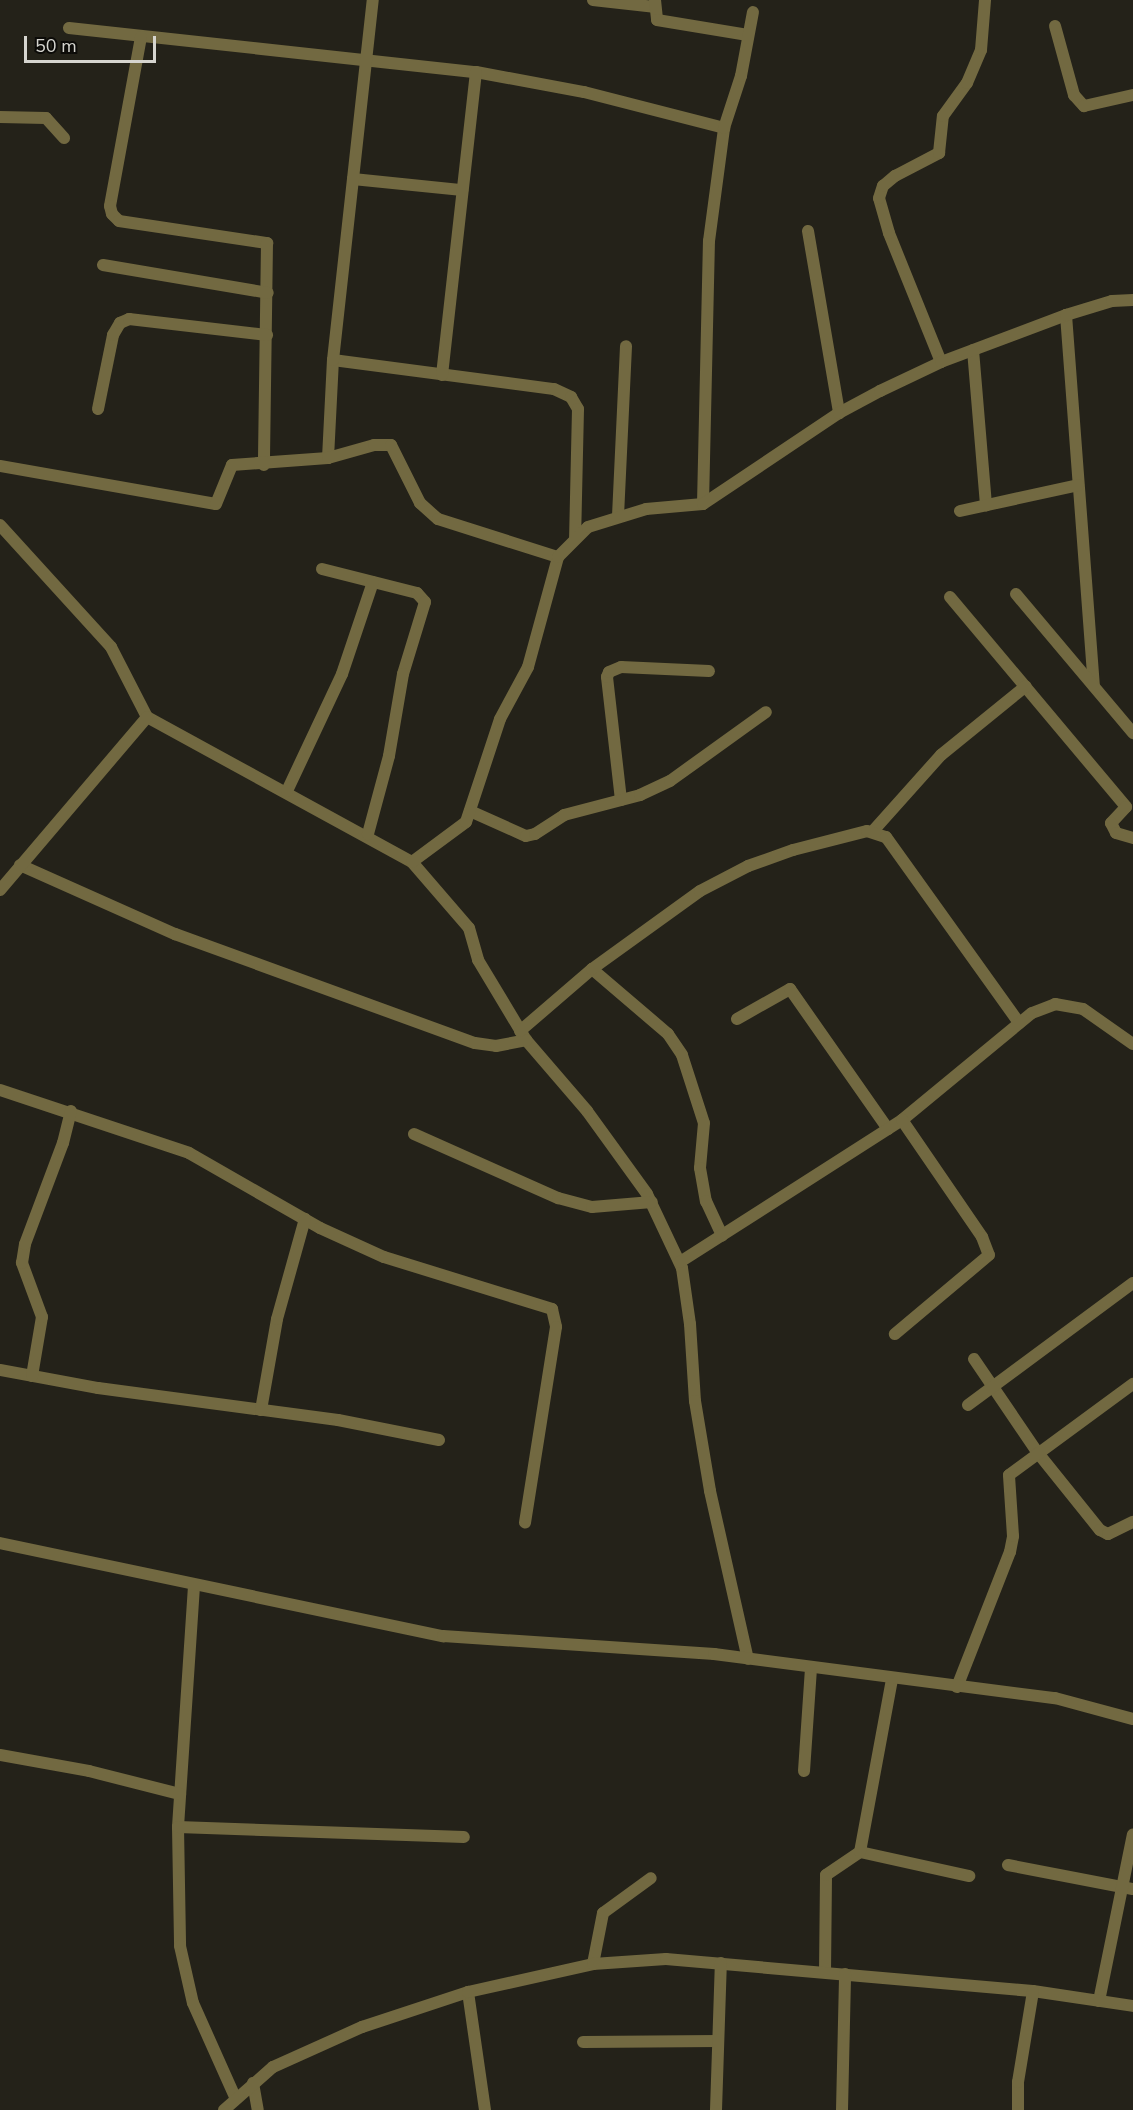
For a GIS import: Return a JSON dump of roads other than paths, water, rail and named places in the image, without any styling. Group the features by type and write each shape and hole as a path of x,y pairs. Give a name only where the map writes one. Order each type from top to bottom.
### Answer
{"street":[{"path":"328,458 333,360 373,0"},
{"path":"593,0 654,4 657,20 748,35"},
{"path":"941,362 889,233 879,198 883,186 896,176 939,153 943,116 967,83 981,50 985,0"},
{"path":"703,504 709,241 724,128 741,76 753,12"},
{"path":"1055,27 1074,95 1084,106 1133,95"},
{"path":"69,28 141,37 367,57 476,72 584,92 724,128"},
{"path":"141,37 110,206 112,214 119,221 262,240 269,249 264,465"},
{"path":"442,375 476,72"},
{"path":"0,117 46,118 64,138"},
{"path":"353,179 462,190"},
{"path":"808,231 839,413"},
{"path":"103,266 268,293"},
{"path":"412,862 460,830 470,811 500,719 528,667 558,557 588,527 618,516 703,504 839,413 941,362 1066,315 1112,301 1133,300"},
{"path":"1066,315 1094,686"},
{"path":"98,409 113,335 120,323 129,318 267,335"},
{"path":"618,516 626,346"},
{"path":"973,350 986,505"},
{"path":"333,360 554,389 571,397 578,409 575,539"},
{"path":"0,466 216,504 229,467 328,458 374,445 391,445 420,502 438,519 558,557"},
{"path":"960,511 1078,485"},
{"path":"0,525 111,647 147,717 368,834 412,862 469,928 478,960 523,1035 587,1111 652,1202 680,1262 701,1435 748,1659"},
{"path":"322,569 417,593 425,602 403,674 389,756 368,834"},
{"path":"287,791 342,674 373,582"},
{"path":"1016,594 1133,733"},
{"path":"950,597 1130,805 1111,823 1116,833 1133,838"},
{"path":"621,800 607,677 609,672 621,667 709,671"},
{"path":"20,865 175,934 475,1043 496,1046 523,1035 592,969 700,891 748,866 793,849 873,831 941,755 1026,686"},
{"path":"470,811 526,836 564,815 621,800 670,781 766,712"},
{"path":"0,890 147,717"},
{"path":"873,831 886,837 1019,1023"},
{"path":"592,969 668,1034 682,1054 704,1123 700,1168 706,1201 722,1235"},
{"path":"737,1019 790,989 888,1129"},
{"path":"680,1262 902,1120 1032,1013 1055,1004 1067,1005 1101,1019 1133,1044"},
{"path":"0,1090 71,1111 189,1153 304,1219 384,1257 552,1309 556,1327 525,1523"},
{"path":"32,1376 42,1317 22,1263 25,1244 63,1143 71,1111"},
{"path":"895,1334 989,1255 982,1238 902,1120"},
{"path":"414,1134 558,1198 592,1207 652,1202"},
{"path":"261,1410 277,1319 304,1219"},
{"path":"968,1405 1133,1283"},
{"path":"974,1359 1038,1453 1100,1530 1108,1534 1133,1522"},
{"path":"0,1370 438,1440"},
{"path":"957,1688 1010,1552 1013,1536 1009,1475 1133,1384"},
{"path":"0,1544 443,1636 748,1659 957,1688 1055,1698 1133,1719"},
{"path":"194,1586 178,1827 184,1972 203,2029 236,2099"},
{"path":"804,1771 812,1668"},
{"path":"825,1972 826,1875 860,1852 892,1679"},
{"path":"0,1755 89,1771 180,1794"},
{"path":"178,1827 464,1837"},
{"path":"1099,2001 1128,1888 1133,1834"},
{"path":"860,1852 969,1876"},
{"path":"1008,1865 1128,1888"},
{"path":"593,1964 603,1913 651,1878"},
{"path":"225,2110 273,2067 362,2027 468,1992 593,1964 639,1958 721,1963 1033,1991 1133,2006"},
{"path":"716,2110 721,1963"},
{"path":"842,2110 845,1974"},
{"path":"1018,2110 1018,2082 1033,1991"},
{"path":"468,1992 485,2110"},
{"path":"583,2042 718,2041"},
{"path":"252,2084 258,2110"}]}
